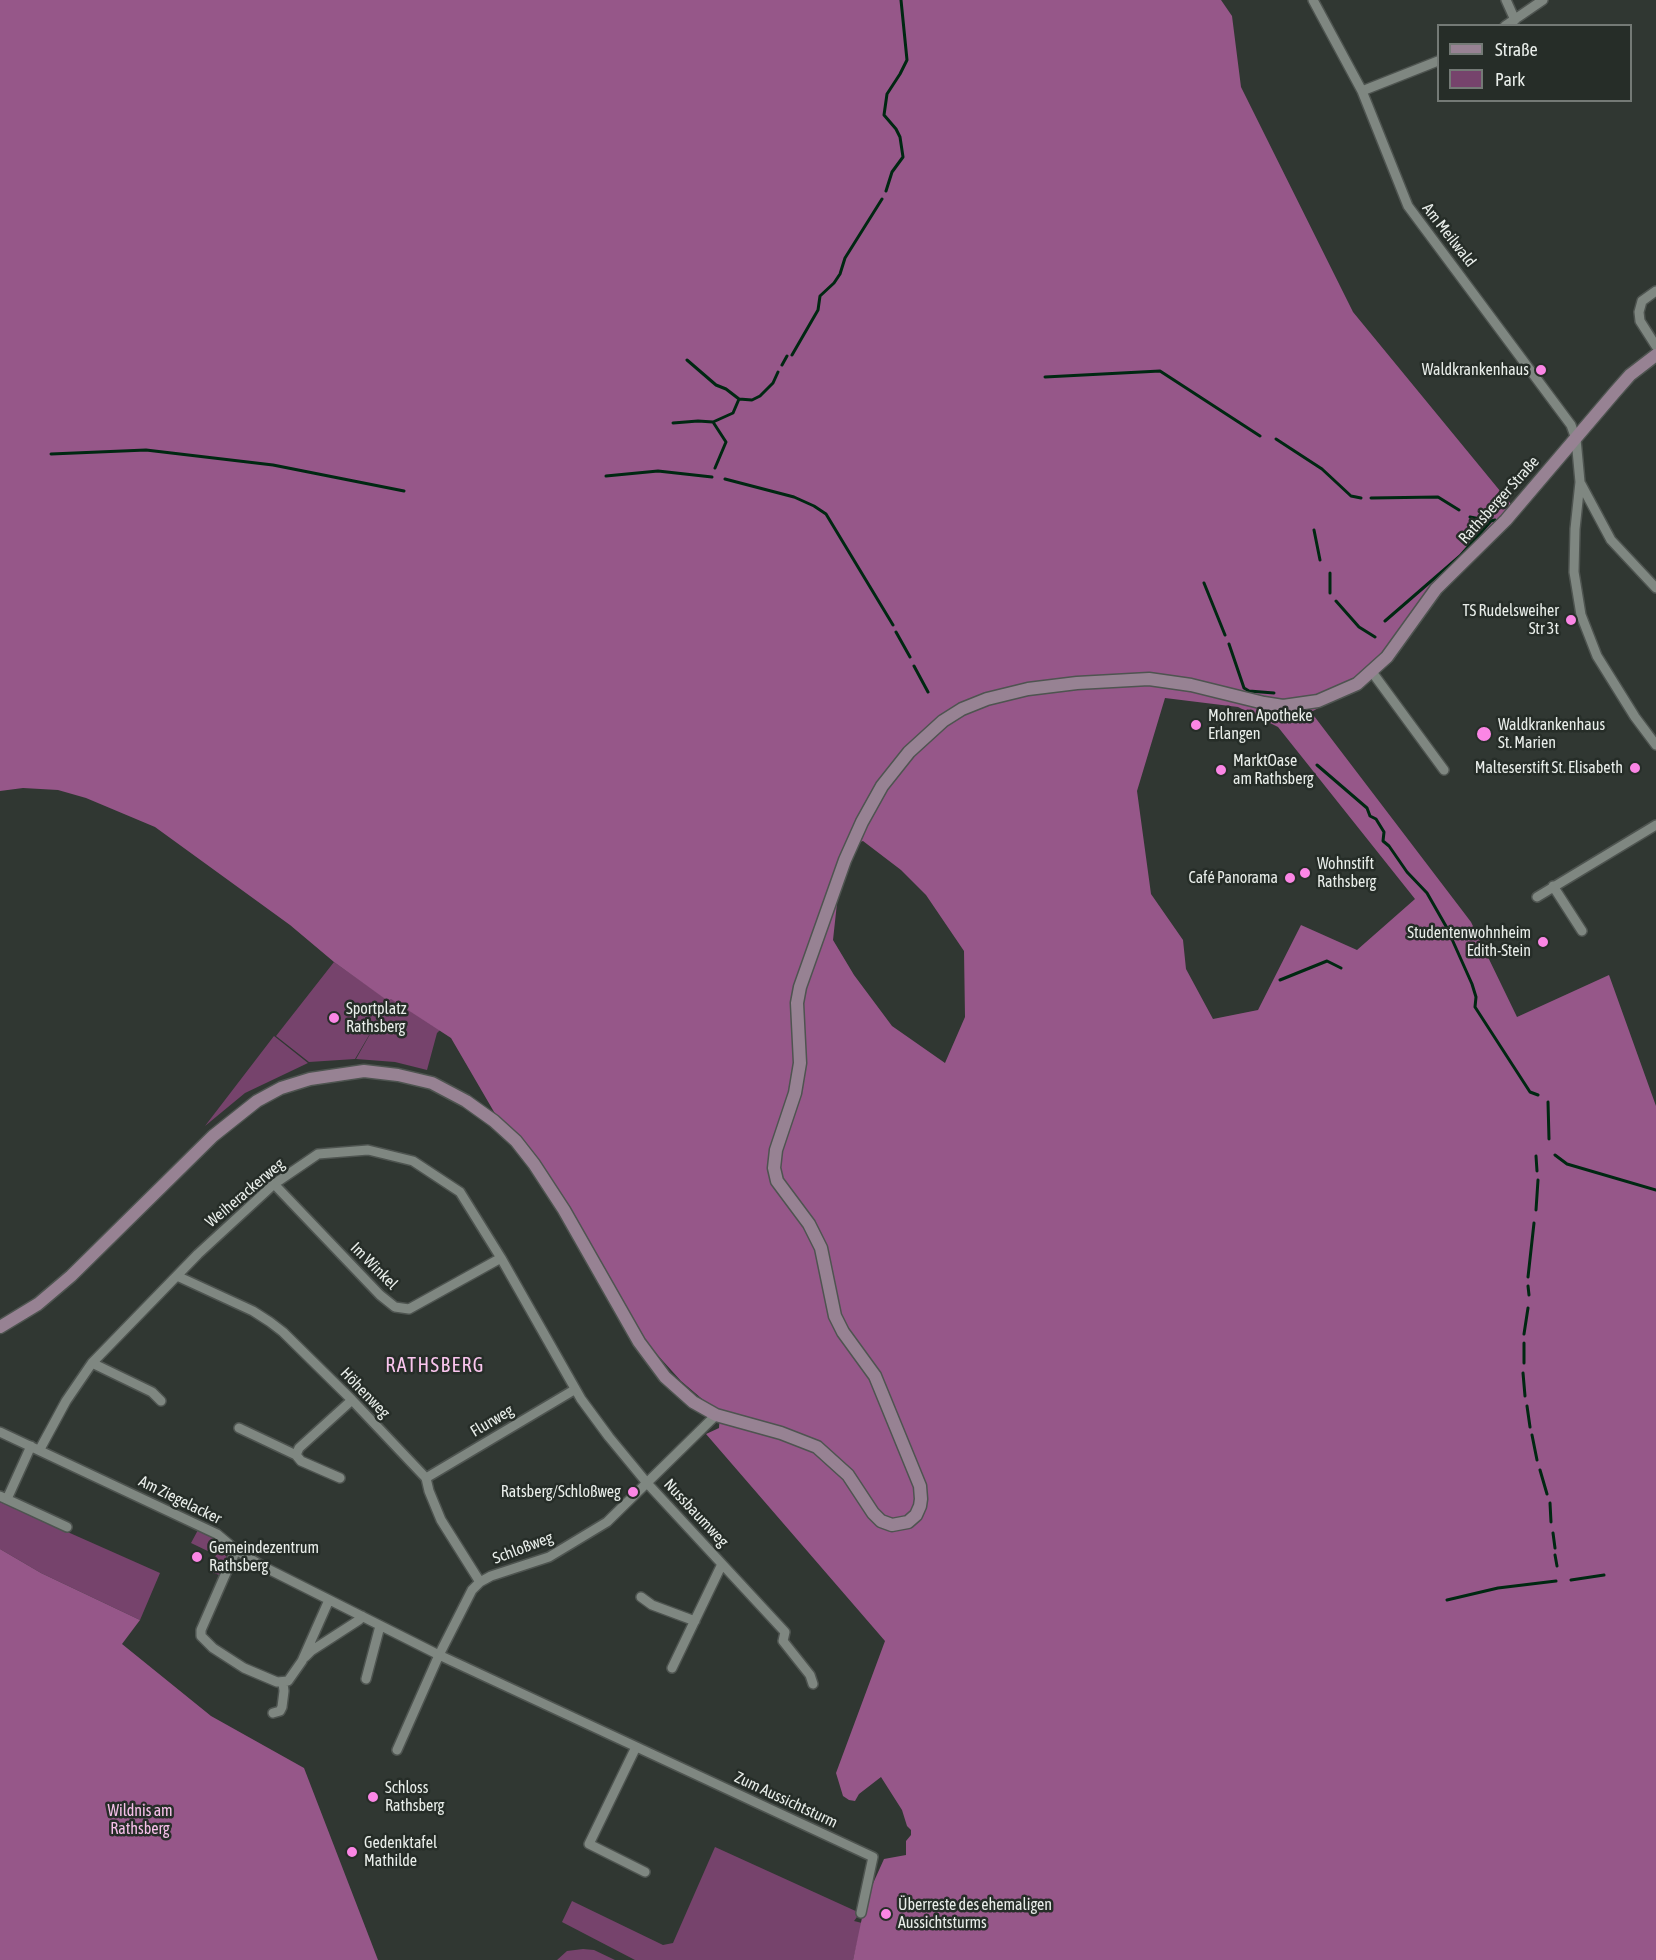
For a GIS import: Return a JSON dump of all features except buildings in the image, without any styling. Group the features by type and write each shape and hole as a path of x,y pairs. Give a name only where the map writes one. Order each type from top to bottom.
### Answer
{"street":[{"name":"Am Meilwald","path":"1312,0 1362,91 1382,145 1412,213 1536,375 1571,425 1576,439"},
{"path":"1506,0 1515,20"},
{"path":"1508,24 1543,0"},
{"path":"1362,91 1437,61"},
{"path":"1656,291 1642,301 1639,312 1640,321 1656,346"},
{"name":"Rathsberger Straße","path":"0,1327 38,1304 71,1276 213,1136 257,1101 281,1088 310,1079 364,1071 398,1075 432,1083 466,1101 494,1121 516,1141 564,1210 639,1342 665,1377 693,1402 716,1415 781,1433 818,1448 848,1475 877,1518 886,1524 898,1525 908,1522 916,1515 920,1506 921,1492 869,1366 843,1332 834,1316 822,1248 809,1224 777,1181 774,1168 776,1150 795,1093 800,1063 797,1003 800,987 845,860 882,786 924,737 962,709 987,699 1044,686 1149,679 1191,685 1283,706 1325,699 1357,684 1372,672 1399,641 1436,589 1497,530 1630,375 1656,355"},
{"path":"1576,439 1580,482 1574,572 1581,615 1597,656 1635,717 1656,745"},
{"path":"1580,482 1611,540 1656,588"},
{"path":"1372,672 1444,770"},
{"path":"1537,897 1656,825"},
{"path":"1553,886 1582,931"},
{"name":"Weiherackerweg","path":"36,1448 92,1363 198,1254 274,1184 318,1154 368,1150 413,1161 460,1192 501,1258 574,1390 647,1483"},
{"name":"Im Winkel","path":"274,1184 380,1295 395,1307 408,1309 501,1258"},
{"name":"Höhenweg","path":"177,1276 253,1311 270,1322 352,1400 426,1478 441,1520 480,1582"},
{"path":"92,1363 152,1392 161,1401"},
{"name":"Flurweg","path":"426,1478 574,1390"},
{"path":"296,1455 299,1448 352,1400"},
{"name":"Schloßweg","path":"397,1750 439,1655 472,1590 491,1576 549,1557 607,1522 716,1415"},
{"path":"239,1428 340,1478"},
{"name":"Am Ziegelacker","path":"0,1432 217,1534 236,1550 264,1568 439,1655"},
{"path":"36,1448 4,1498 67,1527"},
{"name":"Nussbaumweg","path":"647,1483 784,1632 783,1641 810,1675 813,1684"},
{"path":"236,1550 201,1630 201,1636 213,1648 244,1668 283,1683 288,1681 311,1651 362,1617"},
{"name":"Nussbaumweg","path":"672,1668 722,1564"},
{"path":"641,1597 652,1605 695,1621"},
{"path":"302,1661 329,1600"},
{"path":"366,1679 380,1626"},
{"name":"Zum Aussichtsturm","path":"439,1655 873,1857 861,1913"},
{"path":"273,1713 280,1711 282,1707 283,1683"},
{"path":"636,1747 589,1844 645,1872"}],"green space":[{"path":"0,0 1221,0 1232,16 1241,87 1353,312 1519,514 1451,579 1367,682 1311,712 1471,922 1517,1017 1609,975 1656,1106 1656,1960 853,1960 866,1899 884,1859 906,1855 906,1841 911,1835 902,1810 881,1777 859,1794 855,1801 843,1796 836,1773 885,1641 706,1434 719,1428 720,1411 681,1381 644,1340 562,1196 546,1172 497,1117 451,1038 391,999 388,1001 334,962 290,925 155,827 86,798 58,790 23,788 0,791","holes":["1165,698 1238,707 1278,727 1415,899 1357,950 1301,925 1258,1010 1213,1019 1186,969 1183,940 1151,894 1137,791","863,841 901,870 926,895 964,951 965,1017 945,1063 892,1026 854,975 833,940 838,894 860,842"]},
{"name":"Sportplatz Rathsberg","path":"334,962 389,1001 391,998 440,1030 437,1033 427,1070 395,1062 356,1059 382,1013 355,1059 309,1062 276,1036"},
{"path":"274,1036 308,1063 245,1093 205,1126"},
{"path":"0,1502 160,1573 140,1620 41,1573 0,1549"},
{"path":"198,1530 218,1541 219,1549 227,1557 219,1575 209,1571 216,1555 191,1543"},
{"name":"Wildnis am Rathsberg","path":"0,1549 41,1573 140,1620 122,1644 211,1716 304,1768 378,1960 0,1960"},
{"path":"715,1847 860,1913 854,1921 862,1923 853,1960 635,1960 562,1922 572,1901 663,1945 673,1943"},
{"path":"594,1950 615,1960 557,1960 567,1951"}],"waterway":[{"path":"886,191 892,172 903,157 900,137 884,115 887,94 907,60 901,0"},
{"path":"792,355 818,310 820,296 840,274 845,258 882,199"},
{"path":"782,365 787,356"},
{"path":"687,360 716,385 739,399"},
{"path":"1045,377 1160,371 1260,436"},
{"path":"715,468 726,442 713,422 733,413 739,399 752,400 760,396 773,383 778,372"},
{"path":"673,423 713,422"},
{"path":"1276,439 1322,469 1351,496 1361,498"},
{"path":"51,454 146,450 273,465 404,491"},
{"path":"606,476 658,471 712,477"},
{"path":"725,479 794,497 826,514 893,625"},
{"path":"1371,498 1438,497 1459,510"},
{"path":"1470,517 1491,521"},
{"path":"1385,621 1460,556 1491,521 1495,520"},
{"path":"1314,530 1320,560"},
{"path":"1330,573 1330,593"},
{"path":"1204,583 1225,635"},
{"path":"1336,601 1359,627 1375,637"},
{"path":"896,632 910,657"},
{"path":"1229,644 1244,688 1249,691 1274,693"},
{"path":"914,666 928,692"},
{"path":"1317,765 1367,808 1370,816 1376,819 1384,832 1383,841 1427,893 1447,928"},
{"path":"1451,937 1472,984 1476,997 1475,1007 1530,1092 1538,1095"},
{"path":"1280,980 1327,961 1341,968"},
{"path":"1548,1102 1549,1139"},
{"path":"1555,1155 1567,1164 1656,1190"},
{"path":"1536,1156 1537,1171"},
{"path":"1536,1210 1538,1180"},
{"path":"1528,1277 1534,1223"},
{"path":"1528,1286 1529,1295"},
{"path":"1524,1334 1528,1308"},
{"path":"1524,1343 1524,1363"},
{"path":"1523,1373 1525,1396"},
{"path":"1527,1406 1530,1427"},
{"path":"1532,1435 1537,1460"},
{"path":"1540,1470 1547,1494"},
{"path":"1550,1503 1551,1522"},
{"path":"1553,1533 1555,1548"},
{"path":"1555,1555 1557,1566"},
{"path":"1571,1580 1604,1575"},
{"path":"1447,1600 1498,1588 1556,1581"}],"place":[{"name":"Waldkrankenhaus","path":"1541,370"},
{"name":"TS Rudelsweiher Str 3t","path":"1571,620"},
{"name":"Mohren Apotheke Erlangen","path":"1196,725"},
{"name":"Waldkrankenhaus St. Marien","path":"1484,734"},
{"name":"Malteserstift St. Elisabeth","path":"1635,768"},
{"name":"MarktOase am Rathsberg","path":"1221,770"},
{"name":"Wohnstift Rathsberg","path":"1305,873"},
{"name":"Café Panorama","path":"1290,878"},
{"name":"Studentenwohnheim Edith-Stein","path":"1543,942"},
{"name":"Sportplatz Rathsberg","path":"334,1018"},
{"name":"Ratsberg/Schloßweg","path":"633,1492"},
{"name":"Gemeindezentrum Rathsberg","path":"197,1557"},
{"name":"Schloss Rathsberg","path":"373,1797"},
{"name":"Gedenktafel Mathilde","path":"352,1852"},
{"name":"Überreste des ehemaligen Aussichtsturms","path":"886,1914"}],"district":[{"name":"RATHSBERG","path":"435,1366"}]}
